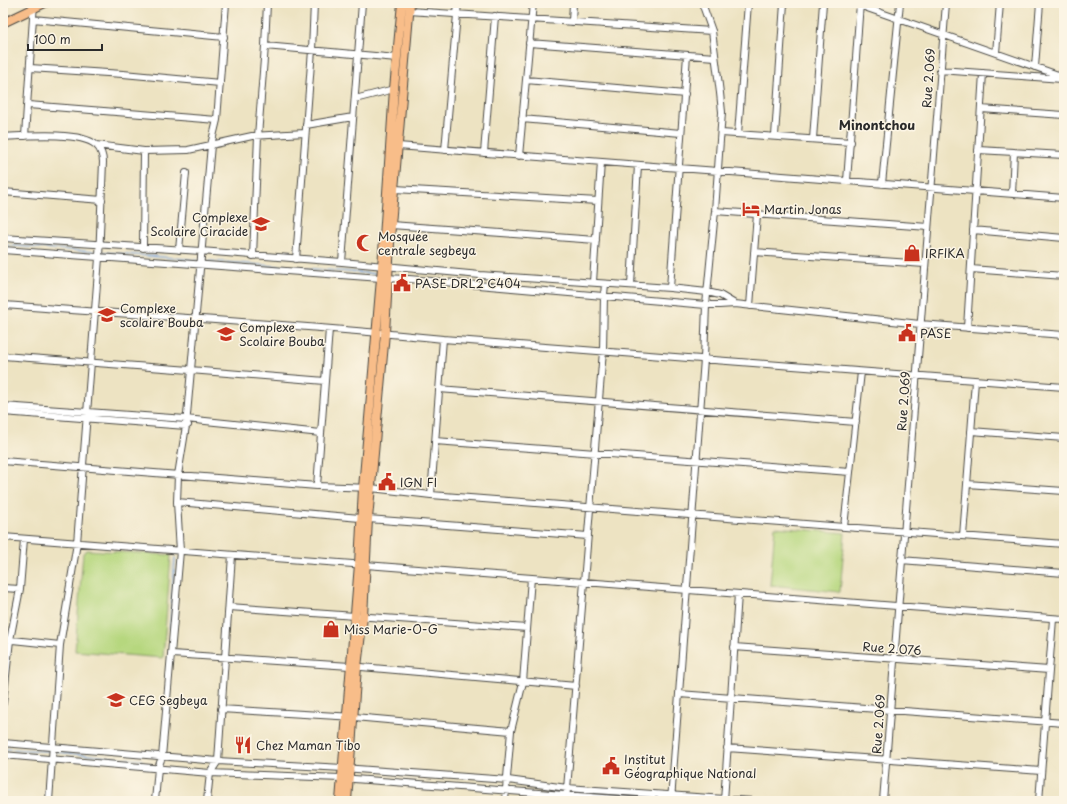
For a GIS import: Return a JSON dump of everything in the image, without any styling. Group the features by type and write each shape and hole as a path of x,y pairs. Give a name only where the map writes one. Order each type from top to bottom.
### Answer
{"main road":[{"path":"3,23 34,6 45,3"},
{"path":"386,267 394,89 402,3"},
{"path":"340,801 345,779 359,616 364,518 362,488 376,332 385,278 395,189 410,7"},
{"path":"364,518 372,488 385,334 385,278"},
{"path":"345,779 348,801"}],"street":[{"path":"156,801 158,768 162,757 172,654 180,551 176,502 178,475 186,423 194,318 211,145 217,120 226,3"},
{"path":"252,256 267,3"},
{"path":"296,259 312,50 314,3"},
{"path":"342,262 362,3"},
{"path":"445,150 458,3"},
{"path":"519,156 533,3"},
{"path":"572,22 573,3"},
{"path":"671,798 704,359 706,304 721,133 722,103 712,31 702,3"},
{"path":"738,134 748,3"},
{"path":"775,136 784,3"},
{"path":"813,139 823,3"},
{"path":"853,3 860,4 1064,78"},
{"path":"882,184 900,3"},
{"name":"Rue 2.069","path":"883,801 946,3"},
{"path":"996,53 1000,3"},
{"path":"1035,67 1040,3"},
{"path":"847,181 860,4"},
{"path":"25,136 34,6"},
{"path":"410,7 457,14 712,31"},
{"path":"484,153 495,16"},
{"path":"33,19 224,36"},
{"path":"529,43 715,57"},
{"path":"265,46 397,58"},
{"path":"670,288 687,55"},
{"path":"1026,76 1028,64"},
{"path":"30,68 123,74 220,83"},
{"path":"940,70 1064,78"},
{"path":"967,328 983,73"},
{"path":"526,80 685,94"},
{"path":"355,99 394,89"},
{"path":"28,105 217,120"},
{"path":"981,109 1064,115"},
{"path":"306,125 353,117"},
{"path":"522,119 681,133"},
{"path":"3,137 55,135 86,140 96,145 144,151 188,150 258,136 305,133"},
{"path":"721,133 851,142"},
{"path":"49,801 60,645 77,543 100,245 103,157 96,145"},
{"path":"398,146 1064,198"},
{"path":"978,150 1064,155"},
{"path":"143,248 144,151"},
{"path":"1012,194 1014,152"},
{"path":"592,282 601,162"},
{"path":"631,285 638,165"},
{"path":"179,250 186,173"},
{"path":"395,189 598,201"},
{"path":"3,192 102,200"},
{"path":"715,211 928,227"},
{"path":"750,306 757,214"},
{"path":"391,225 596,240"},
{"path":"973,230 1064,238"},
{"path":"3,238 201,251 480,275 670,288 720,294 735,304"},
{"path":"3,250 385,278 719,305 735,304 920,324 1064,335"},
{"path":"754,252 925,264"},
{"path":"971,269 1064,276"},
{"path":"566,798 603,351 605,284"},
{"path":"3,305 376,332 443,339 1064,387"},
{"path":"317,486 329,329"},
{"path":"431,495 443,339"},
{"path":"3,356 325,381"},
{"path":"844,527 861,372"},
{"path":"963,536 975,381"},
{"path":"439,389 856,422"},
{"path":"3,406 87,415 186,423 199,421 321,433"},
{"path":"3,412 87,415"},
{"path":"971,431 1064,438"},
{"path":"435,440 850,472"},
{"path":"3,461 317,486 372,488 431,495 1064,544"},
{"path":"967,484 1064,491"},
{"path":"176,502 588,536"},
{"path":"3,537 1064,619"},
{"path":"3,702 6,639 20,589 24,539"},
{"path":"207,801 210,772 218,761 232,555"},
{"path":"901,560 1064,573"},
{"path":"505,801 511,731 523,682 531,578"},
{"path":"3,588 20,589"},
{"path":"724,800 738,594"},
{"path":"229,607 527,628"},
{"path":"1039,801 1053,619"},
{"path":"6,639 60,645"},
{"name":"Rue 2.076","path":"734,647 1049,670"},
{"path":"172,654 354,666 576,686"},
{"path":"679,694 1064,722"},
{"path":"222,709 350,717 511,731"},
{"path":"3,743 162,757 346,768 508,780 568,788 671,798 753,801"},
{"path":"727,748 1041,771"},
{"path":"3,755 210,772 345,779 506,791 566,798 642,801"}],"green space":[{"path":"775,527 845,533 840,592 770,585"},
{"path":"87,550 171,555 163,658 75,651 83,553"}],"waterway":[{"path":"3,245 96,252"},
{"path":"102,252 197,260"},
{"path":"208,261 378,274"},
{"path":"49,412 83,415"},
{"path":"91,416 99,416"},
{"path":"170,628 175,558"},
{"path":"6,749 49,751"},
{"path":"56,752 142,760"}],"place":[{"name":"Martin Jonas","path":"751,209"},
{"name":"Complexe Scolaire Ciracide","path":"261,224"},
{"name":"Mosquée centrale segbeya","path":"365,243"},
{"name":"IRFIKA","path":"912,253"},
{"name":"PASE DRL2 C404","path":"402,283"},
{"name":"Complexe scolaire Bouba","path":"107,315"},
{"name":"PASE","path":"907,333"},
{"name":"Complexe Scolaire Bouba","path":"226,334"},
{"name":"IGN FI","path":"387,482"},
{"name":"Miss Marie-O-G","path":"331,629"},
{"name":"CEG Segbeya","path":"116,700"},
{"name":"Chez Maman Tibo","path":"243,745"},
{"name":"Institut Géographique National","path":"611,766"}],"district":[{"name":"Minontchou","path":"877,124"}]}
